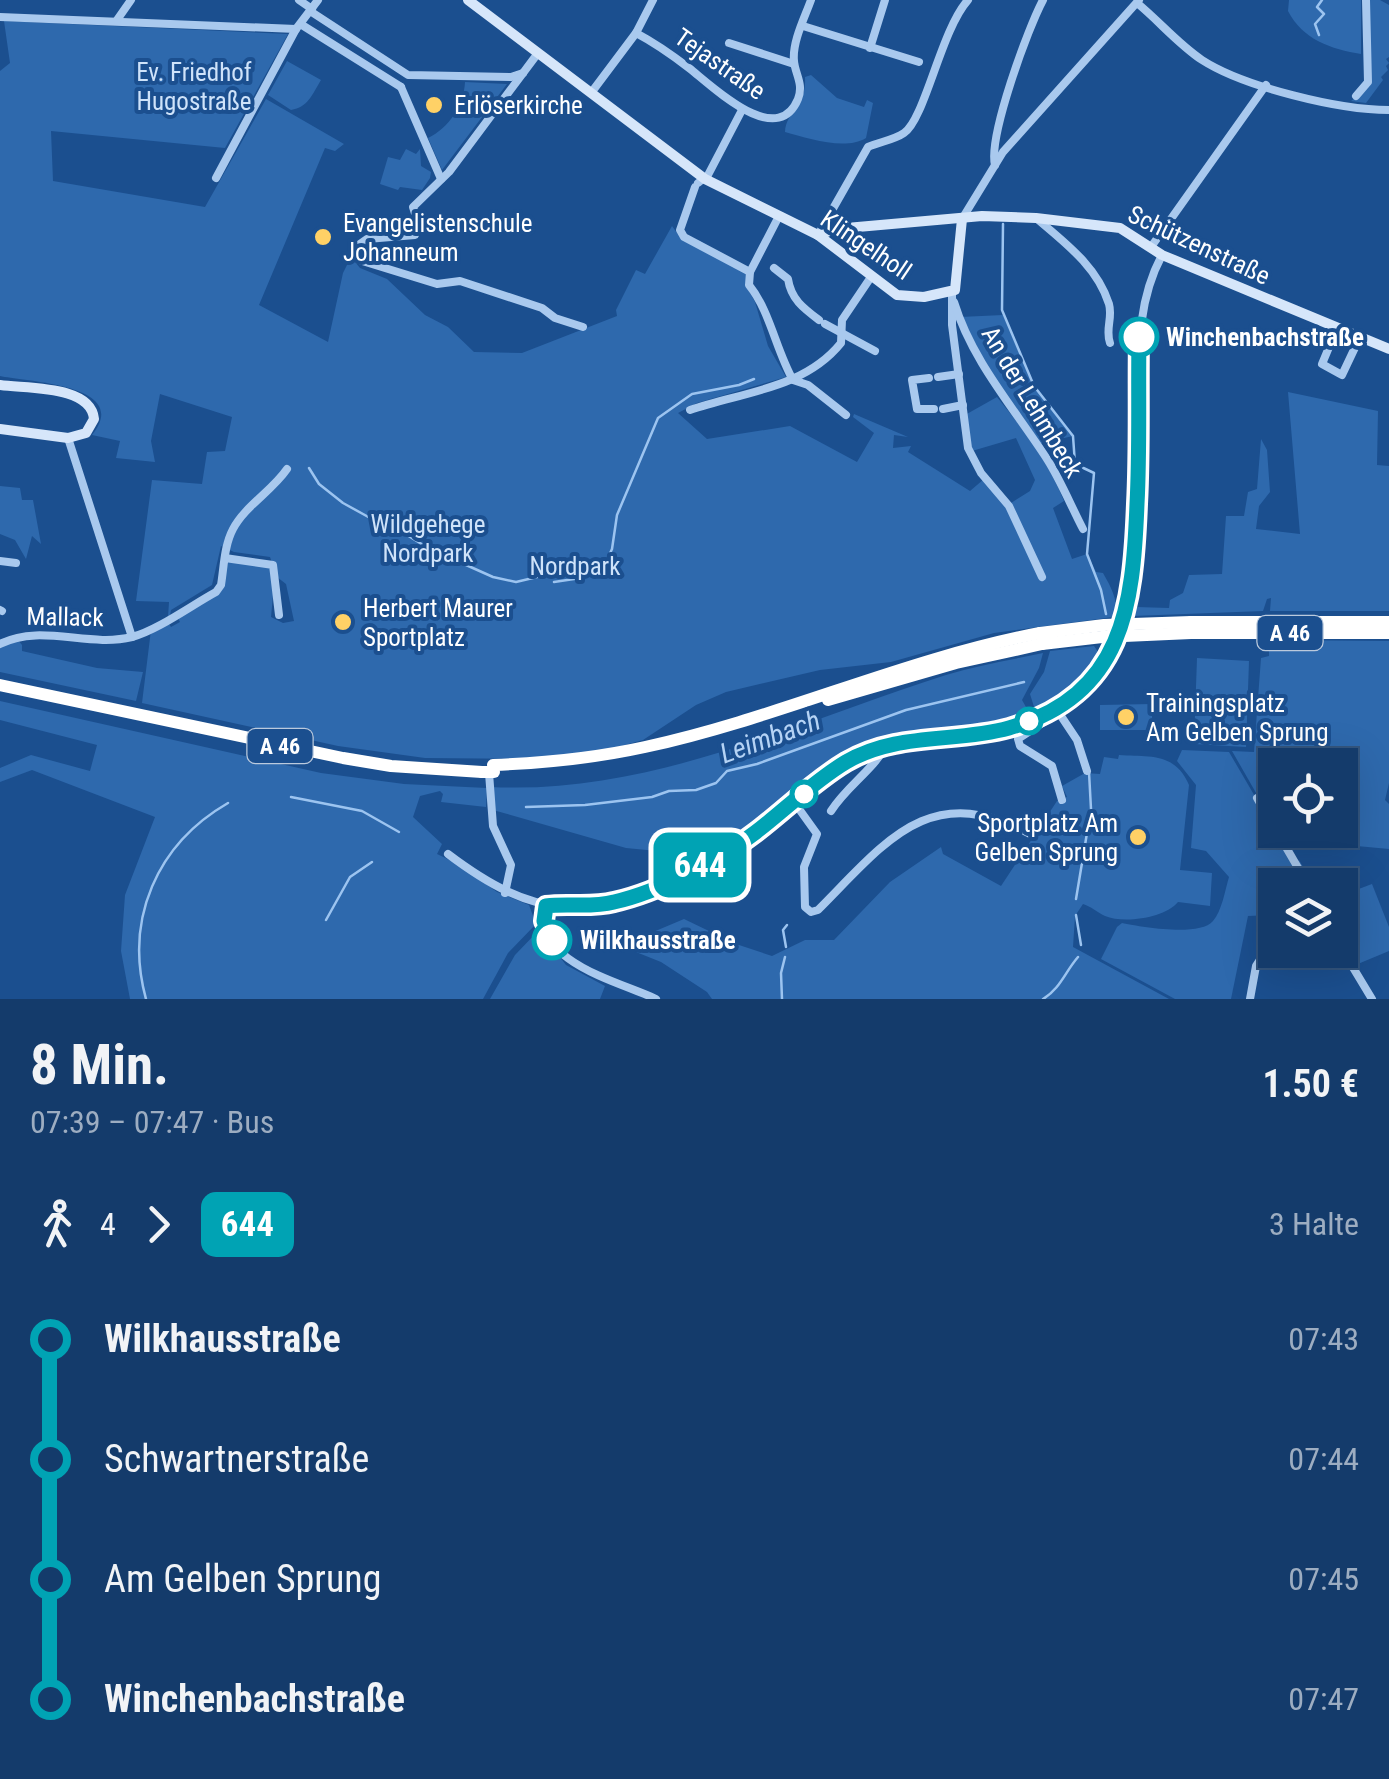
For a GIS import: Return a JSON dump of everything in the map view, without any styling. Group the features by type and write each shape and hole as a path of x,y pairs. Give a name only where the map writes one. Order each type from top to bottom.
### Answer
{"highway":[{"name":"A 46","path":"0,685 391,766 566,768 652,752 1041,639 1191,627 1389,622"},
{"name":"A 46","path":"1191,627 1389,633"},
{"name":"A 46","path":"0,677 347,752 488,767"}],"street":[{"path":"117,20 131,0"},
{"path":"298,0 408,74 511,77 522,73"},
{"path":"216,178 299,27 318,0"},
{"name":"Klingelholl","path":"468,0 591,93 699,183 818,234 904,297 952,294"},
{"path":"591,93 636,33 653,0"},
{"path":"729,43 794,64 811,0"},
{"path":"870,48 885,0"},
{"path":"818,234 868,147 906,132 914,123 953,21 968,0"},
{"path":"995,165 993,147 1022,49 1043,0"},
{"path":"1356,96 1368,82 1366,0"},
{"path":"1042,578 1009,506 970,452 952,325 962,219 995,165 1138,2 1205,62 1342,107 1389,110"},
{"path":"0,16 299,27 401,86 442,180"},
{"path":"803,26 934,67"},
{"name":"Tejastraße","path":"636,33 658,45 742,110 769,118 791,111 801,86 794,64"},
{"path":"538,53 442,180 412,210 418,223 414,235 367,239 356,246 356,256 437,284 460,281 542,308 555,318 583,327"},
{"path":"401,86 408,74"},
{"path":"1151,246 1266,85"},
{"path":"742,110 699,183 680,230 684,237 750,272"},
{"path":"963,233 982,216 972,208 971,201"},
{"path":"779,216 750,272 749,285 758,297 793,380 808,384 846,415"},
{"name":"Schützenstraße","path":"818,234 835,229 982,216 1120,228 1162,255 1389,349"},
{"path":"1036,218 1090,268 1109,302 1110,343"},
{"path":"1062,800 1052,766 1018,741 1048,720 1049,712 1097,672 1113,648 1128,609 1134,578 1138,488 1139,324 1162,255"},
{"path":"757,259 788,279 790,292 803,308 875,351"},
{"path":"690,410 793,380 831,354 841,343 842,320 871,276"},
{"name":"An der Lehmbeck","path":"952,294 962,325 992,381 1049,462 1082,529"},
{"path":"1337,328 1322,364 1342,374 1360,337"},
{"path":"960,374 912,380 918,410 963,405"},
{"path":"0,385 73,394 86,400 94,410 93,423 84,435 68,438 0,429"},
{"name":"Mallack","path":"68,438 132,637"},
{"name":"Mallack","path":"0,644 26,634 90,640 132,637 216,592 236,524 287,469"},
{"path":"225,558 273,565 279,616"},
{"path":"0,561 16,563"},
{"path":"448,854 505,892 546,906 597,906 647,892 739,845 844,763 886,745 996,731 1057,710 1077,740 1087,771"},
{"path":"830,811 872,768 886,745"},
{"path":"488,767 490,814 512,865 505,892"},
{"path":"794,802 818,834 804,867 805,907 811,912 818,910 880,849 912,824 930,816 975,812 1030,834"},
{"path":"546,906 546,930 571,961 656,999"},
{"path":"1250,999 1258,963"},
{"path":"1353,968 1372,999"}],"green space":[{"path":"1289,0 1361,0 1361,54 1329,46 1310,36 1288,11"},
{"path":"1368,0 1389,5 1389,63 1383,80 1366,103 1351,101 1368,88"},
{"name":"Nordpark","path":"4,21 288,34 225,148 51,131 53,181 205,207 266,99 344,144 335,151 325,148 259,305 328,342 343,273 351,257 360,268 387,279 425,315 448,327 474,352 522,353 617,316 616,310 636,270 645,274 672,226 680,237 746,270 747,287 768,346 786,377 697,403 678,413 707,439 790,426 857,462 874,433 854,414 908,437 894,435 893,448 911,446 908,452 970,491 984,479 1011,503 1030,491 1035,480 1016,438 972,451 965,415 997,397 1035,446 1058,486 1064,501 1053,508 1072,559 1087,554 1096,572 1106,578 1117,615 1121,616 994,633 891,662 820,670 726,692 696,705 643,740 603,751 538,759 425,758 338,746 142,703 151,630 167,621 171,627 180,622 177,616 222,590 228,562 270,566 275,573 271,617 283,623 294,621 286,584 277,577 270,557 234,552 221,546 212,585 171,610 168,617 169,602 136,601 152,480 202,484 207,452 225,451 232,417 160,394 151,441 155,462 116,458 120,441 92,435 101,418 99,405 88,396 51,384 0,376 0,71 10,63"},
{"path":"287,61 321,80 306,103 291,110 268,95"},
{"path":"811,75 837,98 864,107 867,100 873,103 866,138 837,143 785,132 803,94 805,77"},
{"path":"465,82 507,84 442,170 428,138 454,115"},
{"path":"406,149 416,154 420,149 421,166 431,172 422,190 398,190 380,184 388,157 400,160"},
{"path":"1003,315 1033,386 1073,436 1038,444 996,382 960,317"},
{"path":"1288,392 1378,411 1377,465 1389,466 1389,611 1270,611 1271,598 1263,611 1133,616 1136,607 1169,608 1170,600 1183,593 1189,575 1222,574 1226,516 1244,516 1248,492 1257,489 1261,439 1267,450 1270,492 1259,506 1256,529 1300,534"},
{"path":"0,486 20,488 22,500 33,500 41,544 32,536 26,559 15,540 0,534"},
{"path":"17,639 22,651 97,668 143,672 136,701 0,672 0,646"},
{"path":"1269,640 1389,641 1389,783 1385,800 1389,804 1389,849 1358,846 1358,748 1258,748 1258,796 1232,751 1254,752 1261,658 1269,656"},
{"path":"1094,646 1101,656 1081,682 1064,697 1035,710 1030,694 1044,672 1050,651"},
{"path":"1043,653 1022,700 1030,714 991,725 900,736 852,752 742,837 704,860 688,854 626,848 493,810 491,787 550,786 666,767 723,752 946,675"},
{"path":"1197,658 1249,661 1246,747 1194,744"},
{"path":"0,701 321,773 404,784 487,788 486,807 441,802 440,791 420,796 413,817 442,844 437,854 497,892 529,905 536,924 508,953 483,999 130,999 121,951 125,895 155,817 32,770 0,782 0,768 31,755 90,771 97,745 0,720"},
{"name":"Trainingsplatz Am Gelben Sprung","path":"1152,704 1152,730 1100,730 1100,705"},
{"path":"1182,750 1229,752 1258,802 1258,848 1285,848 1295,865 1299,860 1304,868 1258,868 1258,916 1248,916 1231,999 1175,999 1101,959 1122,923 1170,930 1196,929 1213,921 1221,906 1229,877 1206,851 1191,848 1196,785 1177,761"},
{"path":"1119,755 1160,758 1183,774 1189,785 1180,870 1212,873 1210,906 1178,902 1154,916 1123,919 1105,916 1083,904 1075,916 1073,947 1169,999 712,999 661,962 636,952 646,935 684,919 772,956 805,940 834,940 890,882 941,847 943,854 1001,886 1057,801 1067,797 1062,786 1085,773 1100,774 1104,757 1118,759"},
{"path":"1372,884 1389,927 1389,951 1358,964 1358,889"},
{"path":"539,930 566,965 605,986 600,999 490,999 515,955"}],"waterway":[{"path":"1319,35 1315,24 1324,14 1317,7 1322,0"},
{"name":"Leimbach","path":"1003,224 1002,310 1034,386 1073,436 1075,464 1094,473 1087,554 1106,614"},
{"path":"554,582 574,579 606,562 617,515 658,418 692,394 754,379"},
{"path":"309,468 319,484 343,503 372,519 381,519 428,548 493,577 516,582 537,577"},
{"name":"Leimbach","path":"526,807 585,805 696,790 716,783 727,771 757,764 906,710 1024,682"},
{"path":"1076,899 1091,809 1089,772"},
{"name":"Leimbach","path":"291,797 362,811 399,832"},
{"name":"Leimbach","path":"146,999 140,940 152,886 182,840 228,803"},
{"path":"326,920 350,877 372,862"},
{"path":"1076,915 1081,945"},
{"path":"786,947 783,930 787,925"},
{"path":"782,999 785,957"},
{"path":"1043,999 1078,957"}],"bus line":[{"name":"644","path":"552,940 544,921 546,906 597,906 664,884 739,845 858,755 909,740 1010,728 1049,712 1087,682 1113,648 1128,609 1134,578 1140,434 1139,337"}],"place":[{"name":"Erlöserkirche","path":"434,105"},
{"name":"Evangelistenschule Johanneum","path":"323,237"},
{"name":"Winchenbachstraße","path":"1139,337"},
{"name":"Herbert Maurer Sportplatz","path":"343,622"},
{"name":"Trainingsplatz Am Gelben Sprung","path":"1126,717"},
{"name":"Sportplatz Am Gelben Sprung","path":"1138,837"},
{"name":"Wilkhausstraße","path":"552,940"}],"park label":[{"name":"Ev. Friedhof Hugostraße","path":"194,86"},
{"name":"Wildgehege Nordpark","path":"428,538"}]}
